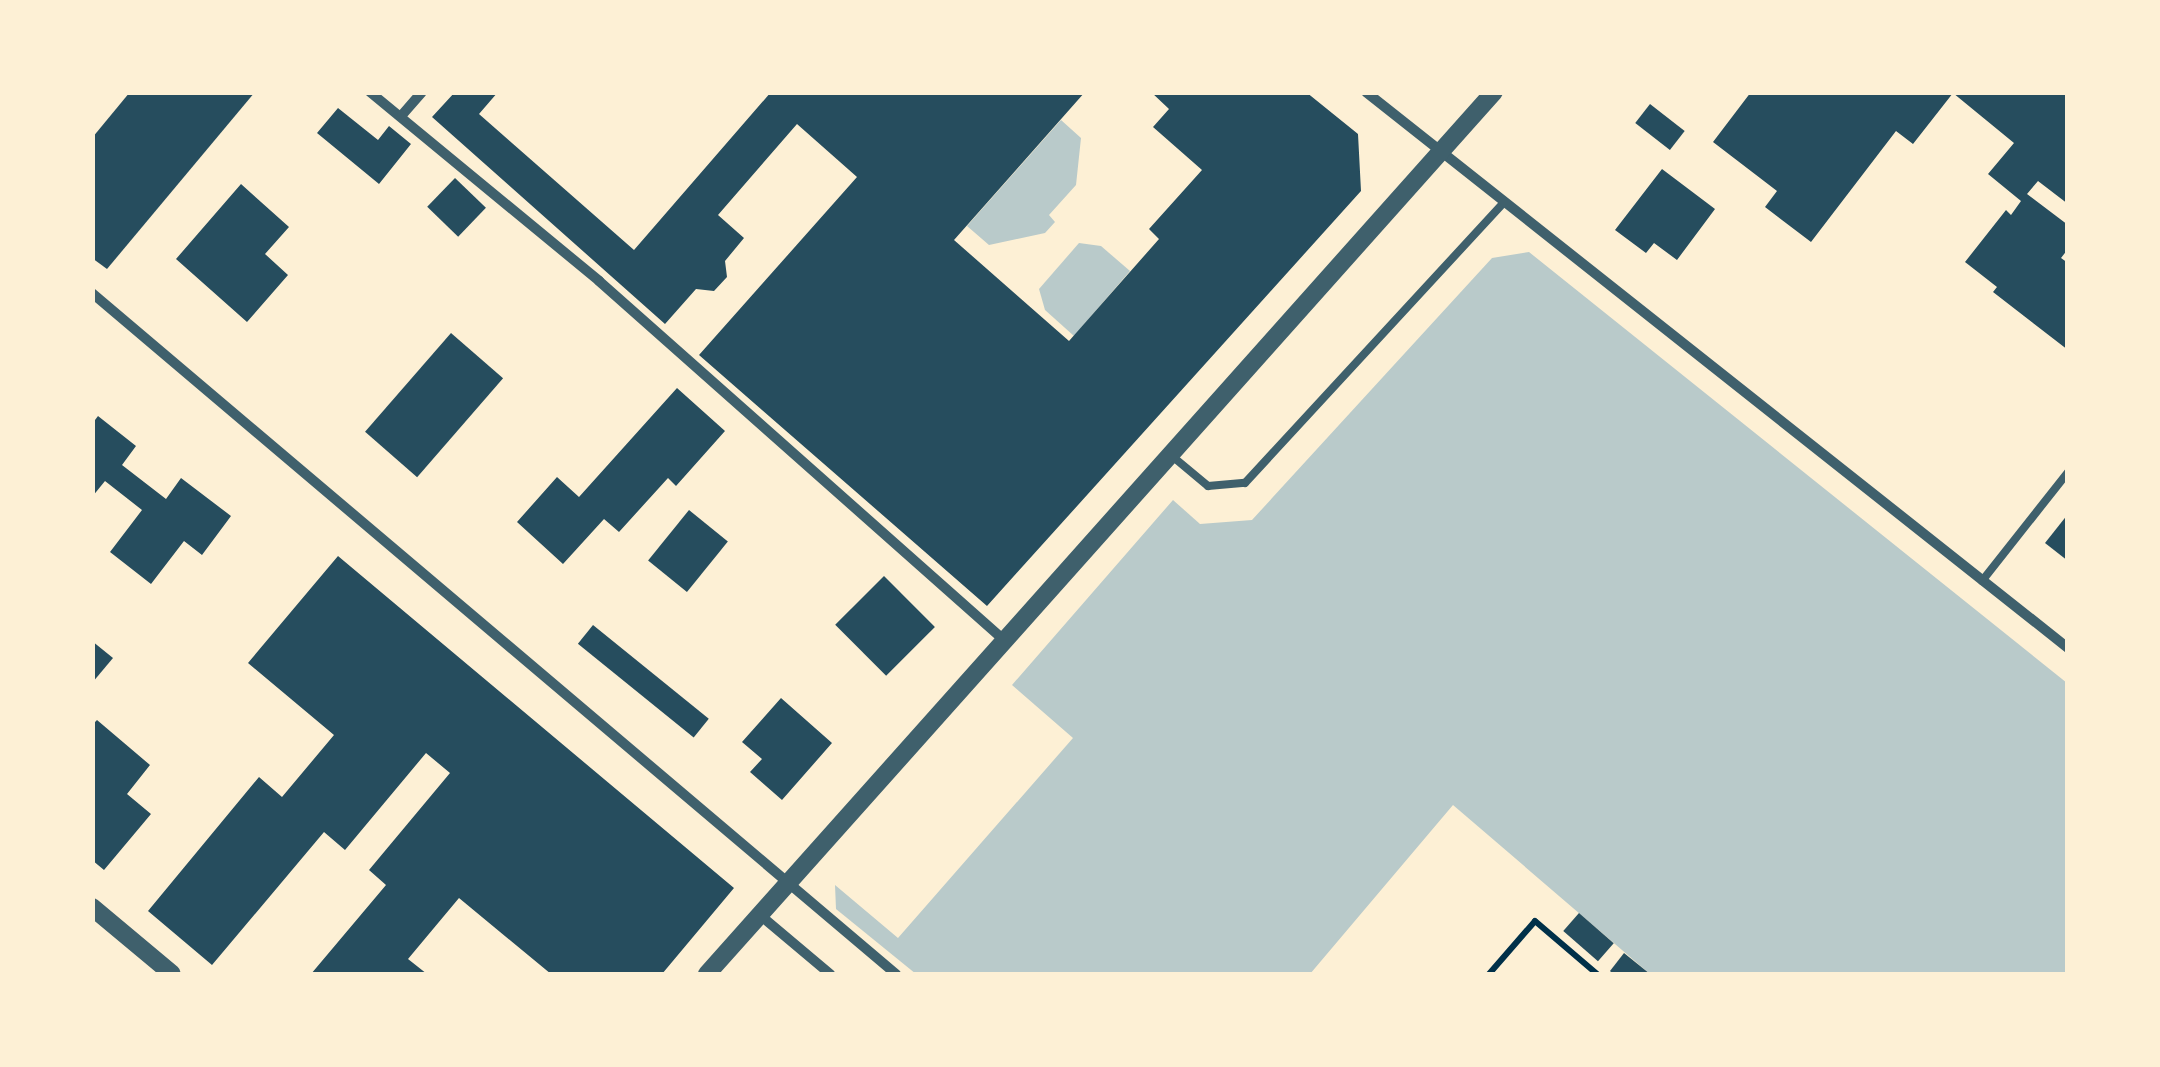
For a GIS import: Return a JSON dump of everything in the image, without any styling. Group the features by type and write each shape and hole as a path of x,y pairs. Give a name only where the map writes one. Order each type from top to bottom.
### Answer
{"street":[{"path":"370,92 599,281 1005,641"},
{"path":"402,115 422,92"},
{"path":"1366,92 2068,648"},
{"path":"707,974 1494,92"},
{"path":"92,293 896,974"},
{"path":"92,907 172,974"},
{"path":"760,915 830,974"}],"lane":[{"path":"1170,454 1208,486 1245,483 1504,202"},
{"path":"1982,581 2068,472"}],"path":[{"path":"1489,974 1535,921 1596,974"}],"shaded area":[{"path":"1061,120 1081,138 1076,185 1049,215 1055,222 1045,233 989,245 967,226"},
{"path":"1079,243 1101,246 1130,271 1074,336 1045,310 1039,289"},
{"path":"1529,252 2067,683 2067,974 1650,974 1453,805 1310,974 916,974 836,909 835,885 898,938 1073,738 1012,685 1173,500 1200,524 1252,520 1492,258"}],"building":[{"path":"130,92 255,92 107,269 92,258 92,138"},
{"path":"455,92 498,92 479,114 634,250 771,92 1085,92 954,240 1069,341 1159,239 1149,229 1202,170 1153,127 1169,109 1151,92 1306,92 1358,134 1361,191 987,606 699,355 857,177 797,124 718,215 744,238 725,261 727,277 714,291 696,289 665,324 432,117"},
{"path":"1751,92 2068,92 2068,204 2038,181 2027,194 2068,225 2068,249 2061,258 2068,263 2068,350 1993,292 1997,287 1965,262 2006,210 2011,215 2021,201 1988,174 2014,143 1953,93 1913,144 1896,131 1811,242 1765,207 1777,191 1713,142"},
{"path":"1650,104 1685,131 1670,150 1635,123"},
{"path":"338,108 378,140 389,126 411,144 379,184 317,133"},
{"path":"1662,169 1715,209 1677,260 1654,243 1646,253 1615,230"},
{"path":"455,178 486,208 458,237 427,207"},
{"path":"241,184 289,227 265,254 288,275 247,322 176,259"},
{"path":"451,333 503,378 417,477 365,432"},
{"path":"677,388 725,431 676,486 668,478 619,532 604,519 563,564 517,522 557,477 579,497"},
{"path":"98,416 136,446 122,465 166,499 181,478 231,516 202,555 184,541 151,584 110,552 142,510 105,481 92,497 92,424"},
{"path":"689,510 728,541 687,592 648,561"},
{"path":"2068,514 2068,561 2045,543"},
{"path":"338,556 734,888 662,974 551,974 459,898 408,959 427,974 311,974 386,885 369,870 450,773 426,753 345,850 324,832 212,965 148,911 259,777 282,797 334,735 248,663"},
{"path":"884,576 935,627 886,676 835,625"},
{"path":"593,625 709,719 694,737 578,644"},
{"path":"92,641 113,658 92,683"},
{"path":"781,698 832,743 782,800 750,772 762,759 742,742"},
{"path":"97,720 150,765 127,794 151,814 104,870 92,860 92,725"},
{"path":"1579,913 1614,943 1598,961 1563,931"},
{"path":"1624,953 1650,974 1613,974 1610,971"}]}
